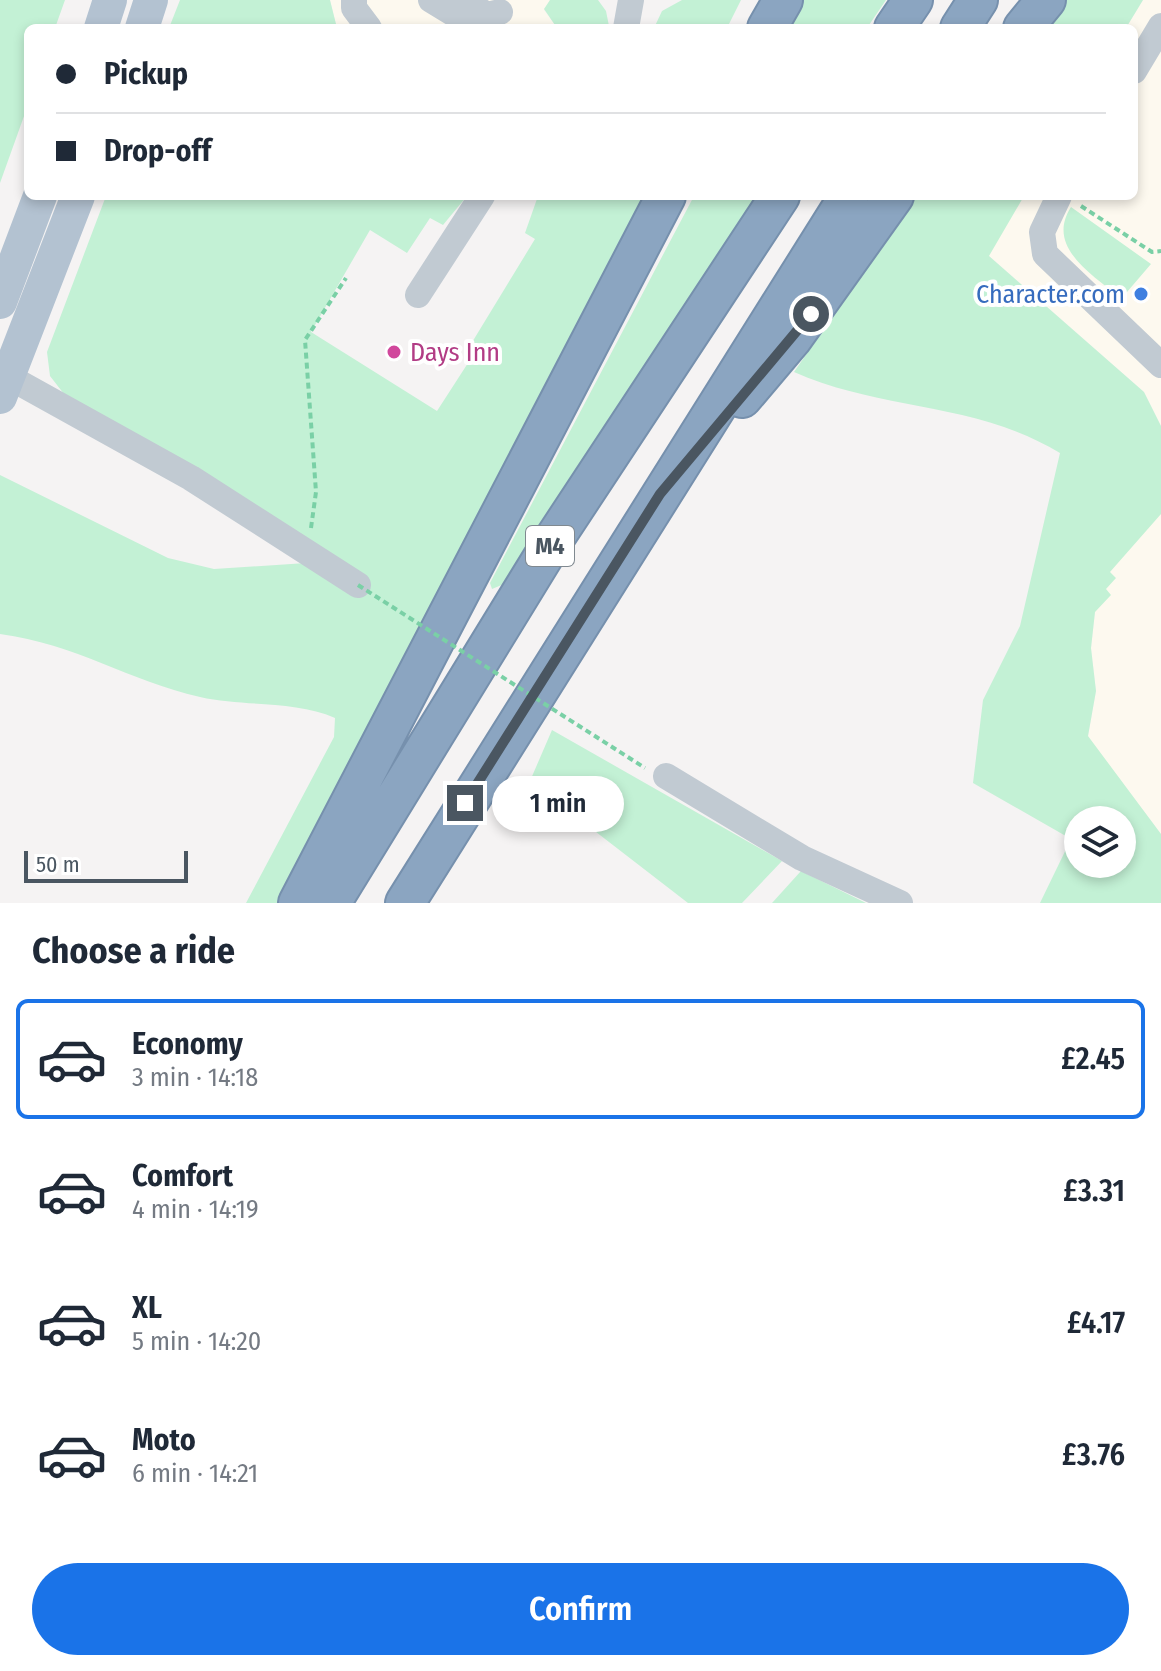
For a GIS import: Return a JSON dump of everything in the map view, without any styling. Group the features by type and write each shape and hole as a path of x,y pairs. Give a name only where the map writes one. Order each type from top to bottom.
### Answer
{"highway":[{"path":"741,24 753,0"},
{"path":"769,24 783,0"},
{"path":"897,24 913,0"},
{"path":"963,24 978,0"},
{"path":"1026,24 1046,0"},
{"path":"298,903 664,200"},
{"name":"M4","path":"331,903 556,536 777,200"},
{"name":"M4","path":"405,903 846,200"},
{"path":"660,494 792,339 891,200"}],"main road":[{"path":"102,24 110,0"},
{"path":"143,24 151,0"},
{"path":"0,302 38,200"},
{"path":"3,382 76,200"}],"street":[{"path":"354,0 354,8 366,24"},
{"path":"422,0 418,12 438,24"},
{"path":"431,0 470,24"},
{"path":"463,0 487,15 497,14"},
{"path":"627,24 631,0"},
{"path":"1138,64 1161,26"},
{"path":"418,295 443,238 478,200"},
{"path":"1065,200 1042,232 1045,254 1161,365"},
{"path":"3,382 191,478 358,585"},
{"path":"656,772 802,858 900,903"}],"path":[{"path":"1068,200 1152,252 1161,251"},
{"path":"297,546 313,526 316,492 305,340 346,278"},
{"path":"358,585 656,772"}],"shaded area":[{"path":"330,0 550,0 544,10 554,24 336,24"},
{"path":"1143,0 1161,0 1161,426 1144,392 988,255 1022,200 1138,200 1138,24 1128,24"},
{"path":"1161,509 1161,834 1088,737 1096,691 1091,648 1095,612 1108,571"}],"green space":[{"path":"0,0 65,0 56,24 24,24 24,116 0,183"},
{"path":"180,0 330,0 336,24 171,24"},
{"path":"550,0 598,0 606,11 609,24 554,24 544,9"},
{"path":"682,0 741,0 729,24 656,24 662,11"},
{"path":"803,0 886,0 870,24 789,24"},
{"path":"1067,0 1143,0 1128,24 1048,24"},
{"path":"104,200 464,200 443,225 430,218 407,253 370,230 311,332 437,411 468,363 471,344 535,239 525,233 537,200 647,200 280,903 246,903 334,737 335,718 286,706 200,697 149,682 53,646 0,634 0,475 168,558 214,569 306,563 64,394 50,376 47,352"},
{"path":"692,200 753,200 515,569 504,584 492,589 490,583"},
{"path":"913,200 1022,200 989,256 1144,392 1161,426 1161,514 1110,572 1116,578 1106,589 1111,595 1095,612 1091,648 1096,691 1088,736 1161,834 1161,903 1040,903 1064,853 1064,878 1136,878 1136,806 1064,806 1064,835 973,783 983,700 1020,626 1060,453 994,424 860,394 794,372"},
{"path":"1071,207 1151,264 1121,299 1086,270 1068,248 1064,235"},
{"path":"552,730 782,861 742,903 688,903 530,781"},
{"path":"801,871 866,903 772,903"}],"place":[{"name":"Character.com","path":"1141,294"},
{"name":"Days Inn","path":"394,352"}],"route":[{"path":"465,803 660,494 811,314"}]}
